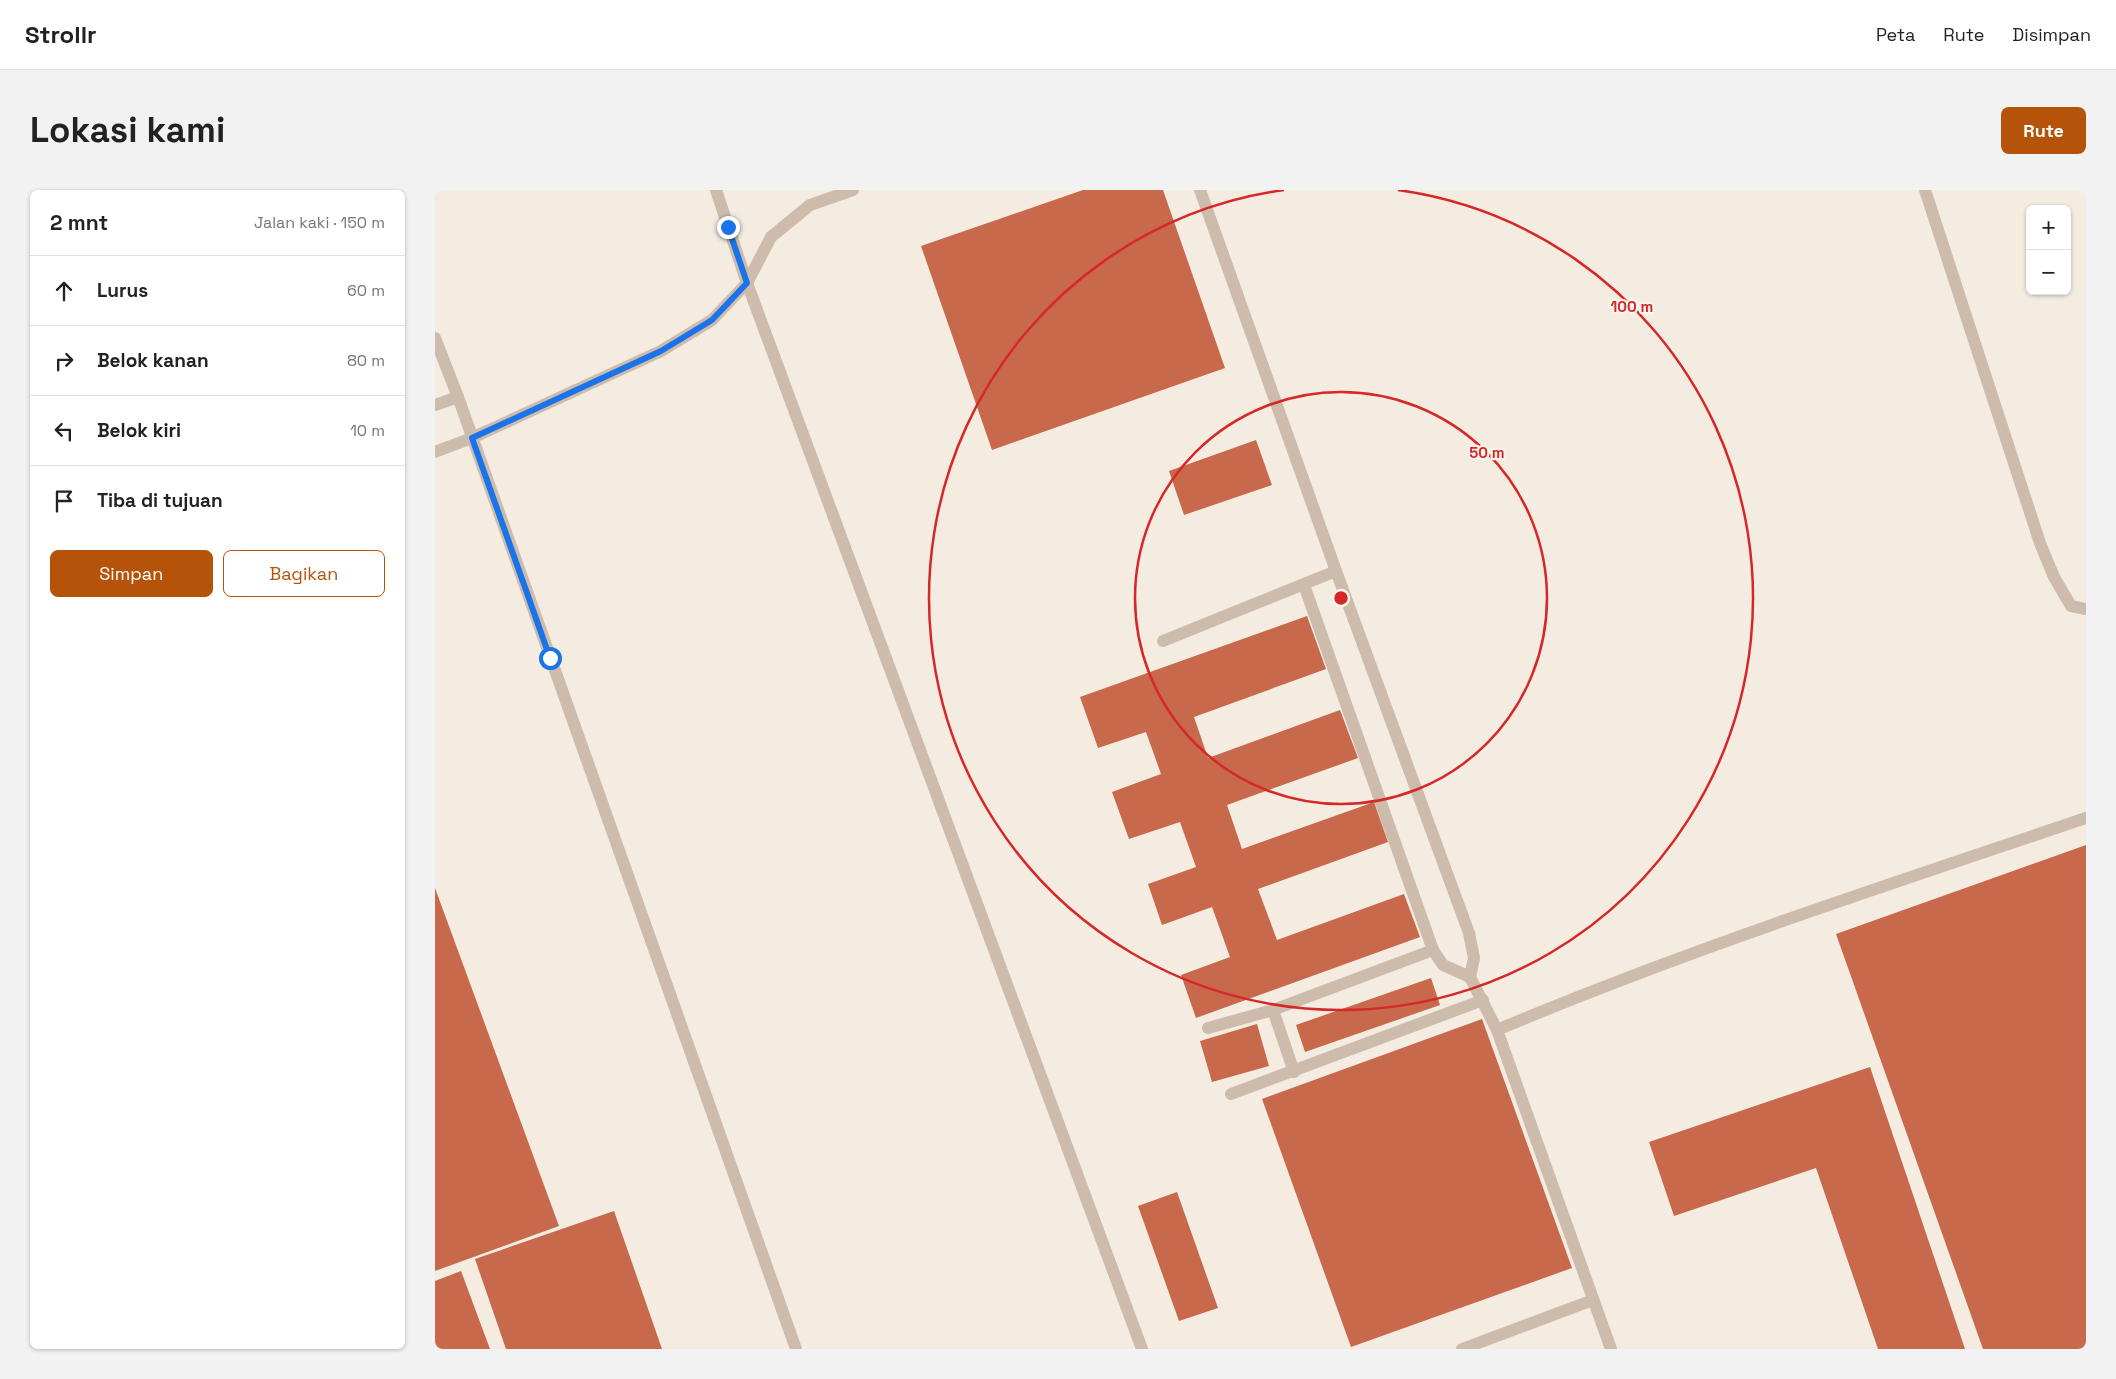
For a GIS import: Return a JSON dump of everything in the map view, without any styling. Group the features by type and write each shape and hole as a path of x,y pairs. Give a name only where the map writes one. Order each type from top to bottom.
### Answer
{"lane":[{"path":"715,190 747,283 1142,1349"},
{"path":"435,452 472,438 661,351 712,320 747,283 771,236 810,205 853,190"},
{"path":"1200,190 1336,571 1469,933 1474,958 1469,976"},
{"path":"1925,190 2040,542 2054,577 2071,606 2086,610"},
{"path":"435,338 458,397 796,1349"},
{"path":"435,405 458,397"},
{"path":"1163,641 1336,571"},
{"path":"1304,585 1433,950 1443,965 1469,976 1497,1030 1611,1349"},
{"path":"1497,1030 1581,995 1819,908 2086,818"},
{"path":"1208,1028 1273,1010 1433,950"},
{"path":"1231,1094 1483,1000"},
{"path":"1273,1010 1294,1072"},
{"path":"1462,1349 1593,1300"}],"building":[{"path":"1083,190 1163,190 1225,368 992,450 921,246"},
{"path":"1256,440 1272,485 1184,515 1169,471"},
{"path":"1307,616 1326,669 1194,717 1208,758 1340,710 1358,758 1227,805 1242,849 1374,802 1388,842 1258,889 1277,940 1404,894 1420,937 1196,1018 1181,975 1230,957 1212,907 1162,925 1148,884 1196,867 1180,822 1129,839 1112,792 1161,774 1146,732 1098,748 1080,697"},
{"path":"2086,845 2086,1349 1983,1349 1836,934"},
{"path":"435,888 559,1226 435,1271"},
{"path":"1431,978 1440,1005 1305,1052 1296,1025"},
{"path":"1482,1019 1572,1268 1351,1347 1262,1099"},
{"path":"1257,1024 1269,1066 1212,1082 1200,1041"},
{"path":"1870,1067 1965,1349 1878,1349 1816,1168 1674,1216 1649,1142"},
{"path":"1177,1192 1218,1308 1179,1321 1138,1206"},
{"path":"614,1211 662,1349 506,1349 475,1259"},
{"path":"461,1271 490,1349 435,1349 435,1281"}],"route":[{"path":"550,658 472,438 661,351 712,320 747,283 728,227"}]}
